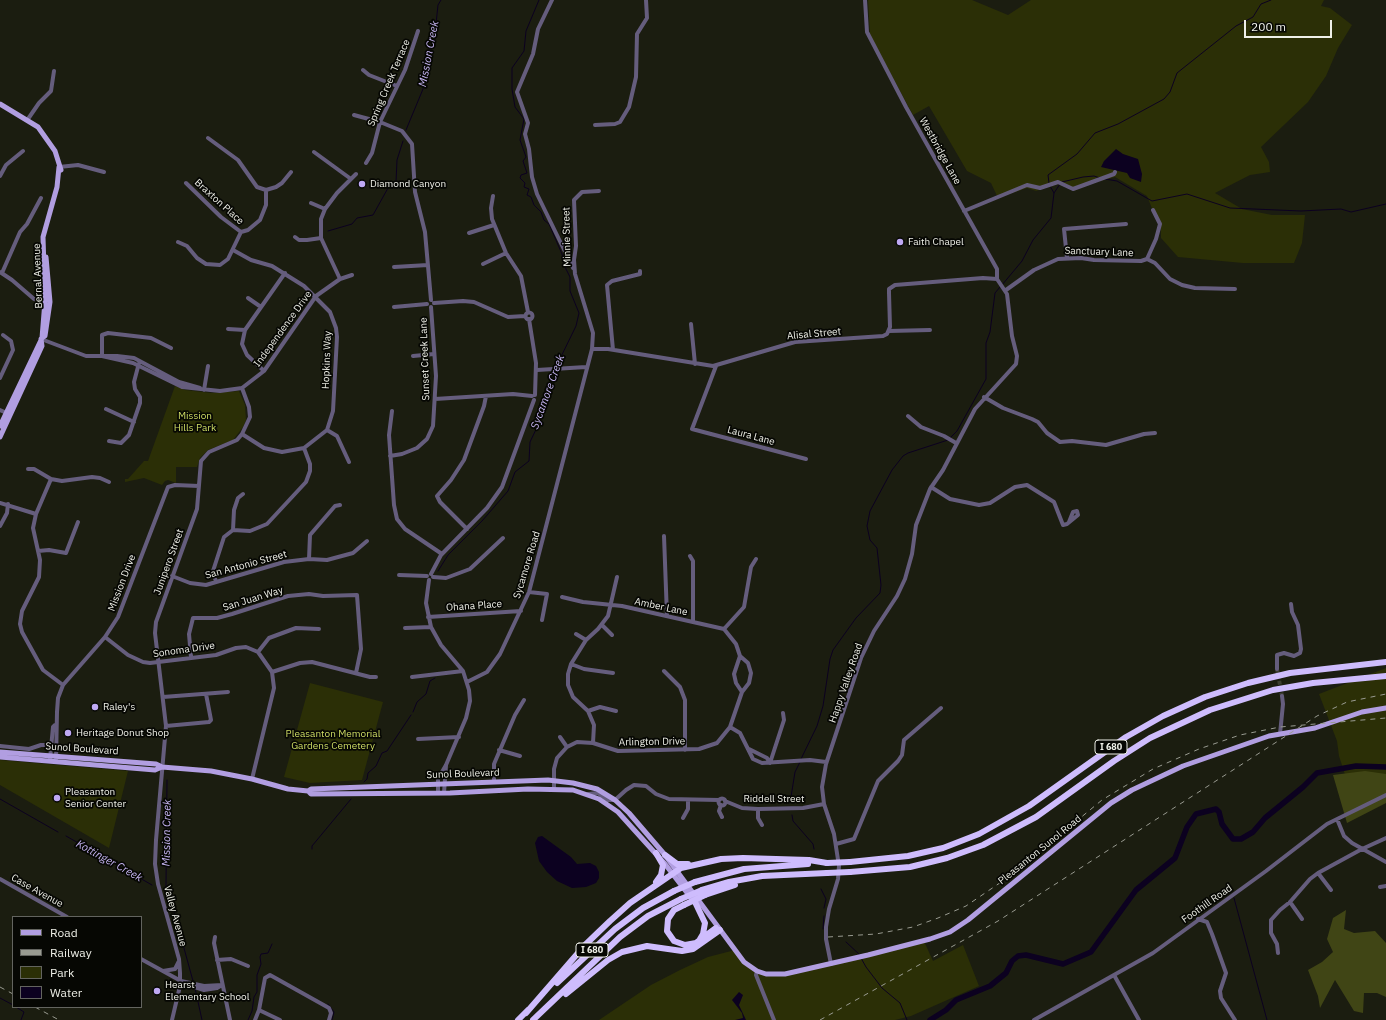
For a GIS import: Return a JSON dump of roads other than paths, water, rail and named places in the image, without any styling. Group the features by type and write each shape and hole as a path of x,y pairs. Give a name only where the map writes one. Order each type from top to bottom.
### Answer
{"highway":[{"name":"I 680","path":"518,1020 615,929 643,908 674,891 695,882 727,872 762,866 888,860 926,852 979,834 1029,806 1138,730 1182,706 1248,682 1290,673 1386,662"},
{"name":"I 680","path":"533,1020 620,937 648,916 680,899 779,875 889,870 922,864 984,846 1036,817 1150,738 1210,710 1273,690 1320,682 1386,676"},
{"path":"652,888 663,870 661,860 656,853"},
{"path":"665,855 672,861 682,864 756,858 810,860 827,863"},
{"path":"526,1013 597,932 620,911 686,866 713,861"},
{"path":"703,893 670,914 667,924 667,931 670,937 679,944 685,945 696,943 718,928"},
{"path":"695,902 705,923 703,934 696,943"},
{"path":"552,1002 563,996 608,960 622,952 647,946 682,951 693,949 718,928"}],"main road":[{"name":"Bernal Avenue","path":"0,104 28,119 38,127 47,137 55,151 61,170 59,192 50,220 45,245 50,302 45,336 41,338"},
{"name":"Bernal Avenue","path":"0,437 41,338 45,301 43,237 57,187 59,167"},
{"name":"Bernal Avenue","path":"0,426 9,414"},
{"name":"Pleasanton Sunol Road","path":"718,928 744,962 757,971 766,974 785,974 831,964 935,937 959,926 1104,809 1132,790 1196,760 1280,734 1316,728 1362,712 1386,708"},
{"name":"Sunol Boulevard","path":"0,752 53,759"},
{"name":"Sunol Boulevard","path":"0,757 156,764 162,767 211,771 252,779 288,789 308,791 311,794 444,793 554,789 573,790 599,799 618,812 675,873 718,928"},
{"name":"Sunol Boulevard","path":"308,791 311,789 352,787 554,781 588,786 601,790 629,813 665,855 675,873 695,902 714,926 718,928"},
{"path":"327,793 350,790 352,787"}],"street":[{"path":"552,0 538,29 533,54 517,92 528,123 525,134 529,148 532,177 537,194 575,274"},
{"path":"595,125 615,124 620,122 629,107 636,77 637,34 647,18 646,0"},
{"name":"Westbridge Lane","path":"865,0 867,32 997,269 997,279"},
{"name":"Spring Creek Terrace","path":"366,163 372,153 380,122 409,60 418,31"},
{"path":"363,70 369,76 397,86"},
{"path":"28,119 39,103 51,91 54,71"},
{"name":"Sunset Creek Lane","path":"354,115 380,122 402,131 412,144 415,192 425,232 434,354 435,418 427,439 413,450 390,456"},
{"path":"208,138 238,160 257,187 266,190 276,187 282,183 291,172"},
{"path":"0,176 6,165 23,151"},
{"path":"314,152 351,179"},
{"path":"59,167 78,165 104,172"},
{"path":"964,211 1027,185 1035,188 1060,183 1073,189 1114,174 1115,172"},
{"path":"340,279 320,238 321,219 325,209 337,193 356,174"},
{"name":"Braxton Place","path":"186,183 221,217 241,232"},
{"path":"178,242 187,246 202,261 213,266 224,263 233,250 241,232 248,230 260,220 266,205 266,190"},
{"name":"Minnie Street","path":"592,348 593,333 575,274 574,260 576,246 574,200 582,192 599,192"},
{"path":"438,793 438,779 459,737 470,701 467,682 463,671 441,645 431,627 428,618 426,603 430,577 442,554 487,508 502,487 534,397 537,370 520,276 506,253 494,225 491,208 493,196"},
{"path":"41,198 27,224 20,232 1,273 34,300 45,301"},
{"path":"311,203 325,209"},
{"name":"Sanctuary Lane","path":"1004,287 1047,263 1067,258 1142,261 1146,259 1156,239 1160,224 1153,210"},
{"path":"1067,258 1064,230 1126,224"},
{"path":"469,233 494,225"},
{"path":"294,237 299,240 320,238"},
{"name":"Hopkins Way","path":"233,250 251,260 272,266 285,273 316,296 330,312 335,324 337,337 333,411 327,430"},
{"path":"482,264 506,253"},
{"path":"1146,259 1155,263 1170,279 1182,285 1195,288 1235,289"},
{"path":"394,267 428,266"},
{"path":"613,350 607,285 612,281 640,274 640,271"},
{"path":"264,370 247,355 242,344 245,330 285,273"},
{"name":"Independence Drive","path":"242,388 264,370 316,296 340,279 352,275"},
{"path":"889,331 891,320 889,289 895,285 983,278 997,279 1004,287"},
{"name":"Happy Valley Road","path":"831,964 826,939 826,927 829,909 838,879 839,866 832,826 824,804 822,787 826,762 861,658 874,631 897,596 905,579 912,554 916,525 931,487 944,470 956,443 984,397 1013,368 1017,360 1004,287"},
{"path":"248,298 261,307"},
{"path":"394,307 463,301 474,302 508,317 528,316"},
{"path":"690,324 695,364"},
{"path":"228,329 245,330"},
{"name":"Alisal Street","path":"592,348 716,366 795,342 877,337 883,336 889,331 930,330"},
{"path":"102,356 102,335 108,333 151,338 171,348"},
{"path":"0,378 13,347 10,339 3,335"},
{"path":"41,338 79,355 102,356 139,363 182,387 220,391 242,388 249,407 250,417 242,434 258,444 273,450 287,451 304,448 327,430 337,436 349,462"},
{"name":"Sycamore Road","path":"467,682 487,672 497,659 530,592 592,348"},
{"path":"413,356 434,354"},
{"path":"109,441 116,444 126,440 134,422 140,403 140,397 135,389 134,382 139,363"},
{"path":"204,390 208,366"},
{"name":"Laura Lane","path":"716,366 692,429 806,459"},
{"path":"537,370 586,367"},
{"path":"435,399 513,394 534,397"},
{"path":"467,529 440,502 437,496 451,480 464,460 484,406 486,396"},
{"path":"984,397 1003,408 1038,422 1046,433 1060,442 1072,441 1106,445 1137,435 1155,433"},
{"path":"106,409 134,422"},
{"path":"0,410 9,414"},
{"path":"392,411 389,429 390,456 394,505 397,519 405,529 442,554"},
{"path":"908,416 921,427 946,437 956,443"},
{"name":"Junipero Street","path":"162,767 166,726 155,633 156,622 198,509 200,467 204,456 213,450 237,440 242,434"},
{"path":"216,582 213,571 224,537 233,530 250,531 267,524 306,482 309,477 310,464 304,448"},
{"path":"28,469 34,470 51,479 62,481 92,477 100,478 108,482"},
{"path":"51,479 36,514 33,528 38,551 40,569 39,577 22,611 20,624 22,632 43,670 63,685"},
{"path":"931,487 950,499 979,505 990,503 1015,487 1027,485 1054,502 1062,524 1066,525 1069,522"},
{"name":"Mission Drive","path":"53,759 57,728 58,698 63,685 105,637 118,616 164,493 170,486 199,486"},
{"path":"233,530 232,518 234,510 238,498 243,494"},
{"path":"0,503 8,504 36,514"},
{"path":"0,526 7,513 8,504"},
{"path":"309,559 310,536 335,506 340,505"},
{"path":"38,551 49,550 66,553 78,522"},
{"path":"664,536 667,616"},
{"path":"399,575 446,578 470,569 503,538"},
{"name":"San Antonio Street","path":"172,576 190,584 206,585 284,562 309,559 327,560 354,553 367,541"},
{"path":"690,556 693,561 693,622"},
{"path":"756,559 752,567 744,607 724,629 736,644 740,656 748,663 751,673 749,683 742,692 730,727 740,733 753,759 762,764 804,760 826,762"},
{"path":"593,743 594,725 588,711 573,697 569,689 568,674 571,664 586,640 602,625 608,616 617,577"},
{"path":"530,592 547,594 542,620"},
{"name":"San Juan Way","path":"192,657 189,634 193,618 217,618 288,596 309,594 323,596 357,595 361,649 356,673"},
{"name":"Amber Lane","path":"562,597 583,602 611,604 724,629"},
{"path":"1277,669 1277,655 1284,653 1294,656 1300,653 1301,649 1298,625 1292,612 1291,604"},
{"name":"Ohana Place","path":"428,618 521,611"},
{"path":"602,625 612,635"},
{"path":"405,628 431,627"},
{"path":"252,779 274,688 272,672 258,652 269,638 296,628 319,629"},
{"path":"576,634 586,640"},
{"name":"Sonoma Drive","path":"105,637 128,655 143,662 158,662 216,655 236,648 244,647 258,652"},
{"path":"740,656 734,674 742,692"},
{"path":"272,672 300,663 312,662 376,677"},
{"path":"571,664 584,669 613,673"},
{"path":"412,677 463,671"},
{"path":"664,671 680,687 685,700 685,750"},
{"path":"163,697 228,692"},
{"path":"166,726 209,722 211,720 206,694"},
{"path":"1280,734 1284,704 1282,696"},
{"path":"494,782 494,764 499,750 515,715 524,700"},
{"path":"588,711 600,707 616,711"},
{"path":"836,844 850,842 857,835 878,781 902,755 904,740 941,708"},
{"path":"770,763 784,720 783,712"},
{"name":"Mission Drive","path":"53,759 51,745 53,727 56,725"},
{"name":"Arlington Drive","path":"567,747 577,742 593,743 618,751 700,749 717,743 730,727"},
{"path":"418,739 459,737"},
{"path":"554,789 554,766 557,758 567,747 560,738"},
{"path":"0,746 29,749 41,745 51,745"},
{"path":"749,749 767,758 770,763"},
{"path":"499,750 520,756"},
{"path":"444,793 446,765"},
{"name":"Valley Avenue","path":"162,767 155,864 158,884 179,961 181,981 172,1020"},
{"path":"615,800 634,785 646,786 656,794 669,799 688,800 712,798 719,800 721,805"},
{"name":"Sunol Boulevard","path":"588,794 598,794 608,800 615,800"},
{"name":"Foothill Road","path":"1034,1020 1153,953 1198,918 1241,890 1337,819 1386,795"},
{"name":"Riddell Street","path":"719,800 723,798 725,801 742,808 758,809 803,808 824,804"},
{"path":"683,818 688,809 688,800"},
{"path":"722,818 719,811 721,805 724,804 725,801"},
{"path":"758,809 758,818 762,825"},
{"path":"1337,819 1344,836 1352,843 1386,862"},
{"path":"1278,953 1277,944 1271,933 1271,920 1280,910 1290,902 1310,879 1318,873 1362,849 1386,838"},
{"path":"1318,873 1331,890"},
{"name":"Case Avenue","path":"0,879 65,916"},
{"path":"1380,887 1386,886"},
{"path":"1290,902 1302,919"},
{"path":"1198,918 1206,922 1212,934 1226,973 1220,991 1221,998 1235,1020"},
{"path":"215,937 214,943 217,960 230,1020"},
{"path":"217,960 231,959 248,966"},
{"path":"142,960 188,984 200,987 222,985"},
{"path":"162,971 175,969 179,961"},
{"path":"757,971 756,975 774,1020"},
{"path":"254,1020 259,1010 265,978 270,975 329,1008 331,1013 329,1020"},
{"path":"1114,975 1139,1020"},
{"path":"259,1010 280,1020"}],"water":[{"path":"1116,149 1123,154 1138,159 1142,174 1141,182 1130,178 1127,173 1101,167 1104,161"},
{"path":"542,836 571,857 577,864 590,863 596,866 599,872 599,878 596,883 586,887 572,888 557,881 547,872 539,861 535,843 538,837"},
{"path":"739,992 743,995 739,1005 746,1020 735,1020 743,1018 742,1013 732,1000"}],"waterway":[{"name":"Mission Creek","path":"406,130 423,89 424,69 435,33 438,5 441,0"},
{"name":"Sycamore Creek","path":"539,0 526,31 524,51 512,68 512,89 515,107 524,119 520,140 526,157 523,161 527,173 521,175 520,178 525,183 524,187 529,189 527,195 531,197 534,205 541,212 544,220 549,224 570,277 570,291 579,313 576,326 556,367"},
{"path":"1049,183 1048,175 1077,154 1095,133 1118,124 1164,99 1170,92 1177,73 1236,26 1253,17 1261,4 1271,0"},
{"name":"Mission Creek","path":"328,231 352,224 357,218 373,215 388,188 396,182 397,160 403,141"},
{"path":"1062,182 1083,177 1094,176 1100,178"},
{"path":"1105,179 1117,181 1152,201 1187,194 1230,208 1301,211 1341,209 1351,212 1386,204"},
{"path":"1054,193 1060,184"},
{"path":"1002,285 1022,261 1033,240 1051,218 1054,193 1050,186"},
{"path":"950,438 957,431 986,379 986,343 990,332 995,293 1000,287"},
{"name":"Sycamore Creek","path":"438,571 448,555 482,521 508,491 515,472 529,461 530,442 540,421 546,394 556,370"},
{"path":"801,759 817,726 823,706 830,659 833,650 856,618 880,593 881,585 877,548 870,540 867,526 870,511 892,470 903,456 948,440"},
{"name":"Sycamore Creek","path":"413,712 417,702 426,694 430,681 435,678"},
{"name":"Sycamore Creek","path":"364,782 367,779 368,773 376,766 382,753 387,751 411,715"},
{"path":"790,803 795,772 800,762"},
{"path":"930,1020 946,1010 956,1000 990,986 1006,973 1012,961 1018,956 1026,955 1063,964 1091,952 1136,890 1175,858 1187,827 1196,814 1216,809 1219,812 1222,824 1233,839 1241,839 1253,832 1265,818 1303,787 1317,773 1356,766 1386,767"},
{"name":"Mission Creek","path":"166,886 167,780"},
{"name":"Kottinger Creek","path":"0,799 58,832"},
{"name":"Sycamore Creek","path":"312,849 312,846 351,799"},
{"path":"792,815 793,821 813,844 814,849"},
{"name":"Kottinger Creek","path":"66,836 152,885"},
{"path":"821,889 826,899 824,908"},
{"path":"170,897 193,981"},
{"path":"1234,898 1267,1020"},
{"path":"823,929 824,916"},
{"path":"846,942 860,955"},
{"name":"Sycamore Creek","path":"248,1020 252,1011 254,997 257,992 257,975 261,964 260,957 261,954 268,953 272,944"},
{"path":"861,958 882,988 900,1003 907,1020"},
{"path":"195,988 202,1020"},
{"path":"0,998 12,1004"},
{"path":"328,1004 334,1012 332,1020"},
{"path":"18,1008 24,1012 21,1020"}],"tunnel":[{"path":"1277,669 1282,696"}],"railway":[{"path":"820,1020 998,921 1317,716 1347,702 1386,694"},
{"path":"828,937 876,934 913,927 966,906 1010,876 1102,800 1153,769 1199,749 1240,735 1280,727 1386,718"},
{"path":"0,987 12,993"},
{"path":"37,1008 59,1020"}],"place":[{"name":"Diamond Canyon","path":"362,184"},
{"name":"Faith Chapel","path":"900,242"},
{"name":"Raley's","path":"95,707"},
{"name":"Heritage Donut Shop","path":"68,733"},
{"name":"Pleasanton Senior Center","path":"57,798"},
{"name":"Hearst Elementary School","path":"157,991"}],"park label":[{"name":"Mission Hills Park","path":"195,422"},
{"name":"Pleasanton Memorial Gardens Cemetery","path":"333,740"}]}
